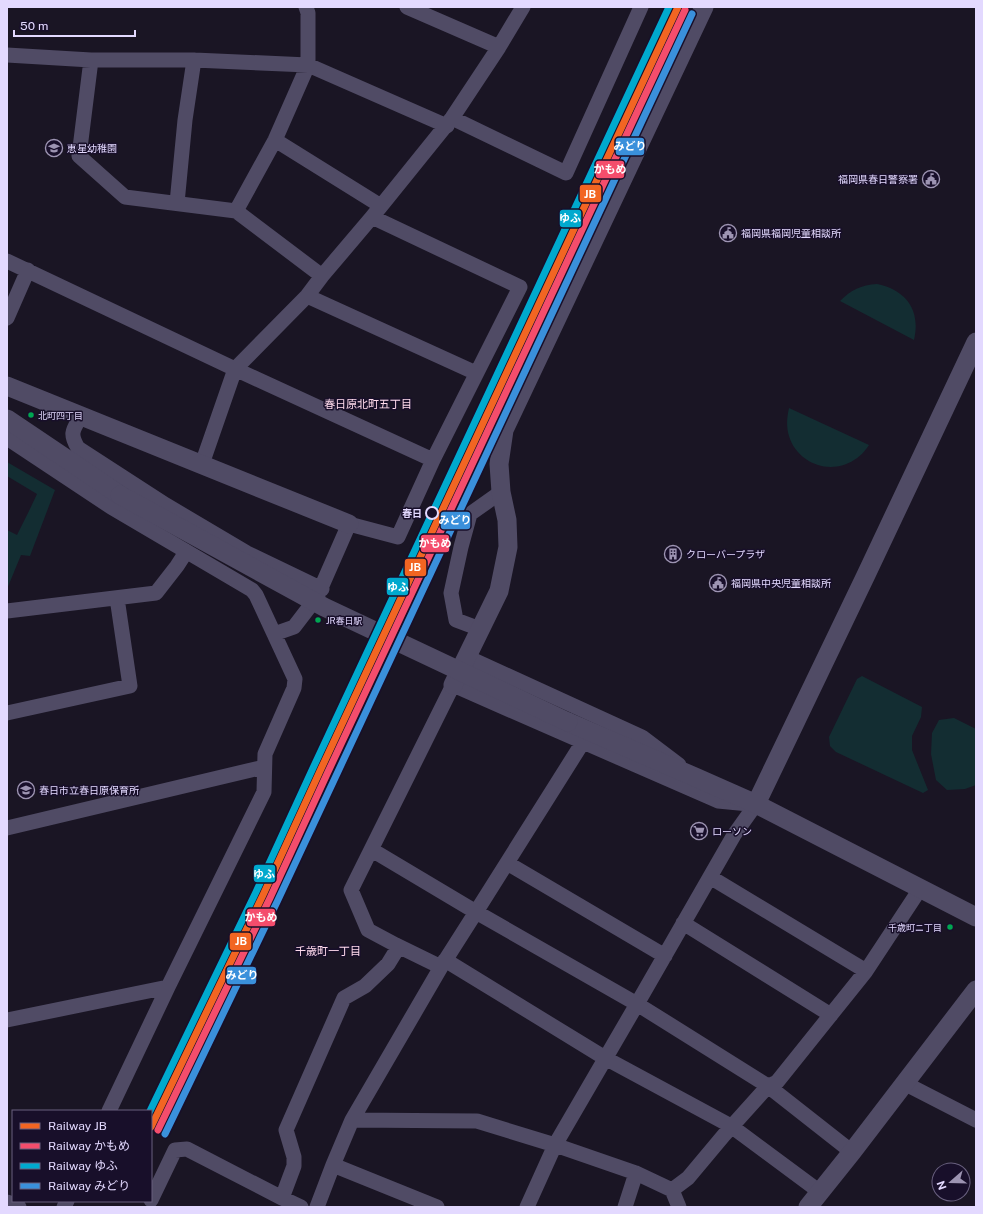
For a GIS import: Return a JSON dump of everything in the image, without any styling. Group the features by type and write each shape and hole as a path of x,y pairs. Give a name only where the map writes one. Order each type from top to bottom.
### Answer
{"street":[{"path":"236,211 275,140 308,65 308,12 306,7"},
{"path":"407,7 499,47"},
{"path":"202,464 235,369 308,296 322,276 450,122 523,7"},
{"path":"704,7 504,430 499,464 501,492 507,520 508,548 498,591 454,685 351,890 368,930 396,945 443,963 605,1058 731,1126 820,1192"},
{"path":"7,55 91,60 194,60 308,65 450,122 566,172 637,8"},
{"path":"91,60 79,156 125,197 236,211 322,276"},
{"path":"177,203 194,60"},
{"path":"7,386 349,524 398,537 433,460 520,287 377,211 275,140"},
{"path":"7,261 235,369 433,460"},
{"path":"7,318 28,270"},
{"path":"308,296 476,373"},
{"path":"527,1207 555,1145 734,835 756,804 976,342"},
{"path":"81,416 73,430 73,440 78,448 172,508 247,553 322,589"},
{"path":"7,419 120,495 324,607 568,722 756,804 976,917"},
{"path":"7,438 111,507 252,590 256,595 295,679 294,688 264,754 264,792 109,1110"},
{"path":"480,629 456,620 451,593 470,514 501,492"},
{"path":"274,634 294,627 317,597 322,589 349,524"},
{"path":"7,611 156,593 186,552"},
{"path":"233,578 247,553"},
{"path":"7,713 130,686 117,598"},
{"path":"467,657 642,737 696,777"},
{"path":"454,685 718,801 756,804"},
{"path":"317,1207 352,1120 443,963 583,742"},
{"path":"7,828 264,767"},
{"path":"372,850 476,912 637,1004 768,1086 852,1152"},
{"path":"507,863 665,956"},
{"path":"710,877 866,971"},
{"path":"672,1190 688,1178 731,1126 768,1086 777,1082 866,971 920,889"},
{"path":"683,923 831,1015"},
{"path":"282,1198 294,1166 294,1157 286,1130 344,998 365,986 388,964 396,951 396,945"},
{"path":"7,1020 168,987"},
{"path":"808,1207 976,990"},
{"path":"904,1083 976,1120"},
{"path":"352,1120 477,1121 636,1172 672,1190 679,1207"},
{"path":"152,1199 175,1150 187,1149 301,1207"},
{"path":"333,1165 437,1207"},
{"path":"625,1207 636,1172"},
{"path":"7,1202 19,1207"}],"green space":[{"path":"877,284 896,291 909,303 915,319 916,329 914,340 840,301 857,289"},
{"path":"789,408 869,445 859,457 845,465 825,467 807,460 793,445 789,436 787,429 787,418"},
{"path":"7,462 55,490 30,556 21,555 7,589 7,530 17,535 37,494 7,476"},
{"path":"862,676 922,707 921,717 912,736 912,750 928,790 923,793 836,752 830,746 829,737 857,679"},
{"path":"954,718 976,729 976,785 965,789 947,790 936,780 931,754 932,733 939,720"}],"rail line":[{"name":"ゆふ","path":"150,1110 256,892 669,7"},
{"name":"JB","path":"152,1125 263,895 678,7"},
{"name":"かもめ","path":"158,1130 270,898 685,10"},
{"name":"みどり","path":"165,1134 277,902 692,14"}],"place":[{"name":"恵星幼稚園","path":"54,148"},
{"name":"福岡県春日警察署","path":"931,179"},
{"name":"福岡県福岡児童相談所","path":"728,233"},
{"name":"北町四丁目","path":"31,415"},
{"name":"春日","path":"432,513"},
{"name":"クローバープラザ","path":"673,554"},
{"name":"福岡県中央児童相談所","path":"718,583"},
{"name":"JR春日駅","path":"318,620"},
{"name":"春日市立春日原保育所","path":"26,790"},
{"name":"ローソン","path":"699,831"},
{"name":"千歳町ニ丁目","path":"950,927"}],"district":[{"name":"春日原北町五丁目","path":"368,404"},
{"name":"千歳町一丁目","path":"328,951"}]}
